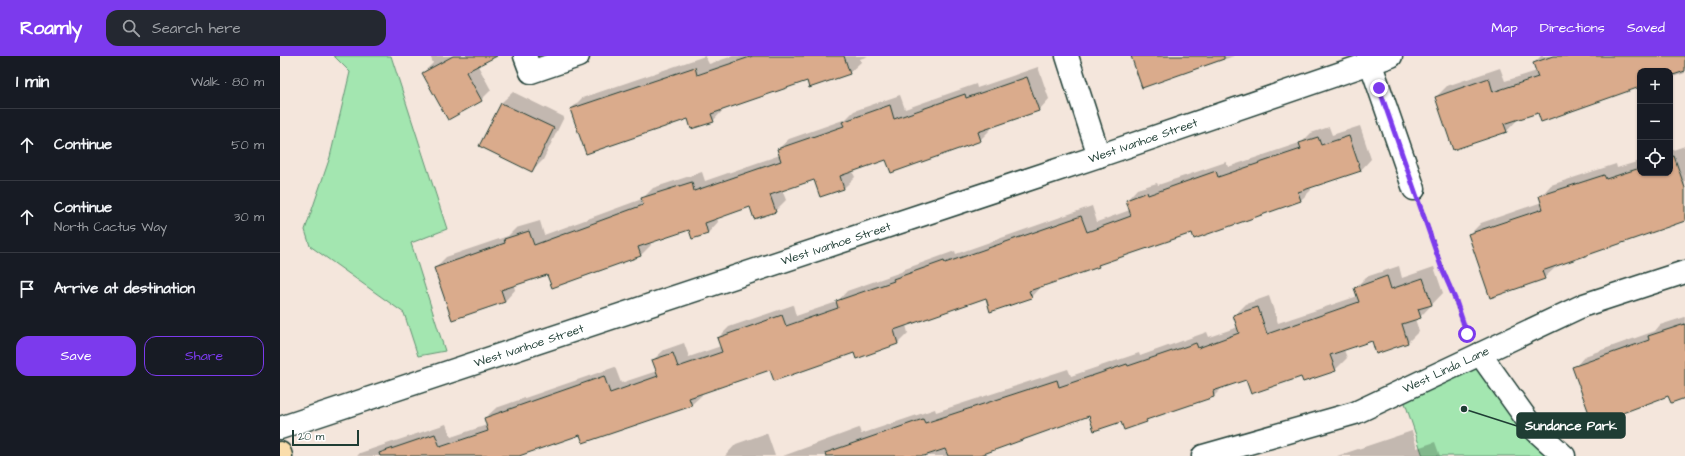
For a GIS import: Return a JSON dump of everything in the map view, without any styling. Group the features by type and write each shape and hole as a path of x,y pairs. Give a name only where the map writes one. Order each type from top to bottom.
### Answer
{"street":[{"path":"528,64 578,56"},
{"path":"1067,56 1099,156"},
{"name":"West Ivanhoe Street","path":"280,428 1099,156 1369,60 1391,56"},
{"path":"1369,60 1414,189"},
{"name":"West Linda Lane","path":"1203,456 1355,413 1584,306 1685,272"},
{"path":"1480,354 1533,428 1564,456"}],"path":[{"path":"1414,189 1467,334 1480,354"}],"green space":[{"path":"334,56 391,56 447,229 411,243 445,351 418,356 404,313 310,246 305,230 330,157 350,72"},
{"path":"1480,354 1564,456 1423,456 1401,391"}],"building":[{"path":"453,56 497,56 466,72 482,101 448,120 422,73"},
{"path":"753,56 844,56 850,74 809,88 807,81 711,114 714,122 691,129 688,119 586,154 570,109 695,67 697,75"},
{"path":"1131,56 1224,56 1224,59 1142,88"},
{"path":"1553,56 1685,56 1685,71 1673,75 1673,68 1637,68 1637,88 1541,122 1538,113 1504,124 1507,132 1453,150 1435,97 1489,78 1493,92 1538,77 1533,63"},
{"path":"1027,77 1039,111 978,132 981,141 891,173 886,160 840,176 844,189 820,197 814,180 770,195 776,212 754,219 750,207 705,223 708,234 692,239 689,230 638,247 641,256 552,288 547,275 501,290 505,302 452,320 434,268 505,243 504,239 529,231 534,245 643,205 641,198 692,182 694,191 781,161 777,149 844,126 842,122 890,105 894,119 965,94 966,98"},
{"path":"501,103 554,128 532,172 479,146"},
{"path":"1349,136 1361,171 1298,192 1301,201 1194,239 1192,233 1098,265 1099,267 1029,291 1032,298 990,312 986,298 894,330 898,344 856,359 854,353 774,381 770,370 689,398 692,406 583,443 580,435 519,456 380,456 379,453 435,434 440,447 488,431 484,418 604,376 610,393 658,376 652,360 673,353 678,367 722,352 717,338 782,315 786,326 838,308 836,301 894,281 893,279 944,261 945,263 1081,216 1087,232 1131,216 1126,200 1147,192 1148,195 1216,171 1218,177 1301,149 1299,143 1318,137 1321,145"},
{"path":"1673,156 1685,188 1685,221 1542,271 1545,279 1490,298 1468,234 1543,209 1539,196 1604,175 1606,179 1637,169 1637,176 1673,176"},
{"path":"1387,276 1391,289 1423,278 1432,305 1418,309 1421,318 1402,324 1408,343 1376,354 1372,341 1330,355 1336,371 1303,382 1301,377 1251,394 1246,380 1213,391 1214,397 1146,420 1147,422 1124,430 1121,422 1094,431 1089,416 978,456 948,456 945,449 924,456 826,456 825,453 923,419 925,423 1057,380 1059,387 1196,343 1198,348 1239,333 1233,315 1258,307 1267,334 1359,302 1354,288"},
{"path":"1685,324 1685,398 1671,403 1668,396 1593,424 1572,367 1649,340 1648,336"}],"place":[{"name":"Sundance Park","path":"1464,409"}],"route":[{"path":"1379,88 1431,233 1442,269 1456,301 1467,334"}]}
